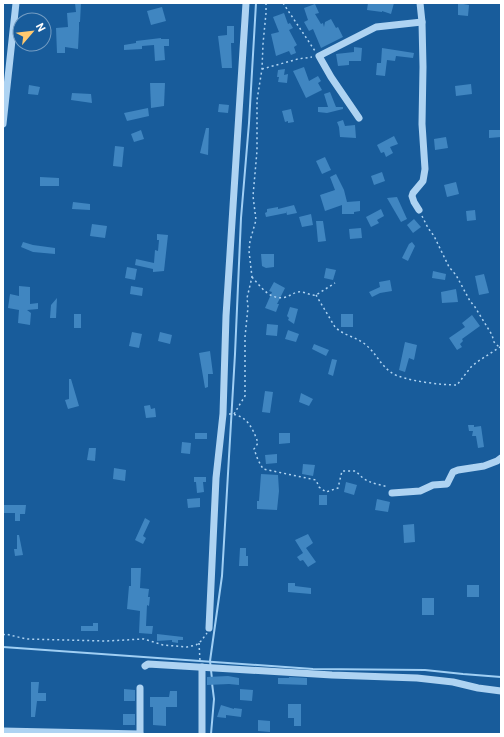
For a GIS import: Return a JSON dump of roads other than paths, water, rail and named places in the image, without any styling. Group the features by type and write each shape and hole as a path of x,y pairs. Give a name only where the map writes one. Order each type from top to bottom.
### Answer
{"street":[{"path":"3,124 16,3"},
{"path":"209,628 216,478 223,414 226,316 246,3"},
{"path":"419,210 412,196 423,181 425,169 422,124 423,67 420,3"},
{"path":"359,118 318,56 376,27 422,22"},
{"path":"392,493 420,491 432,485 447,484 454,472 458,470 484,466 501,458"},
{"path":"145,666 148,664 332,675 417,678 453,682 478,688 501,691"},
{"path":"202,667 202,734"},
{"path":"3,731 140,734 140,688"}],"waterway":[{"path":"212,679 210,661 222,576 235,354 241,218 249,123 256,3"},
{"path":"3,647 313,669 425,670 501,677"},
{"path":"211,734 214,699 212,683"}]}
